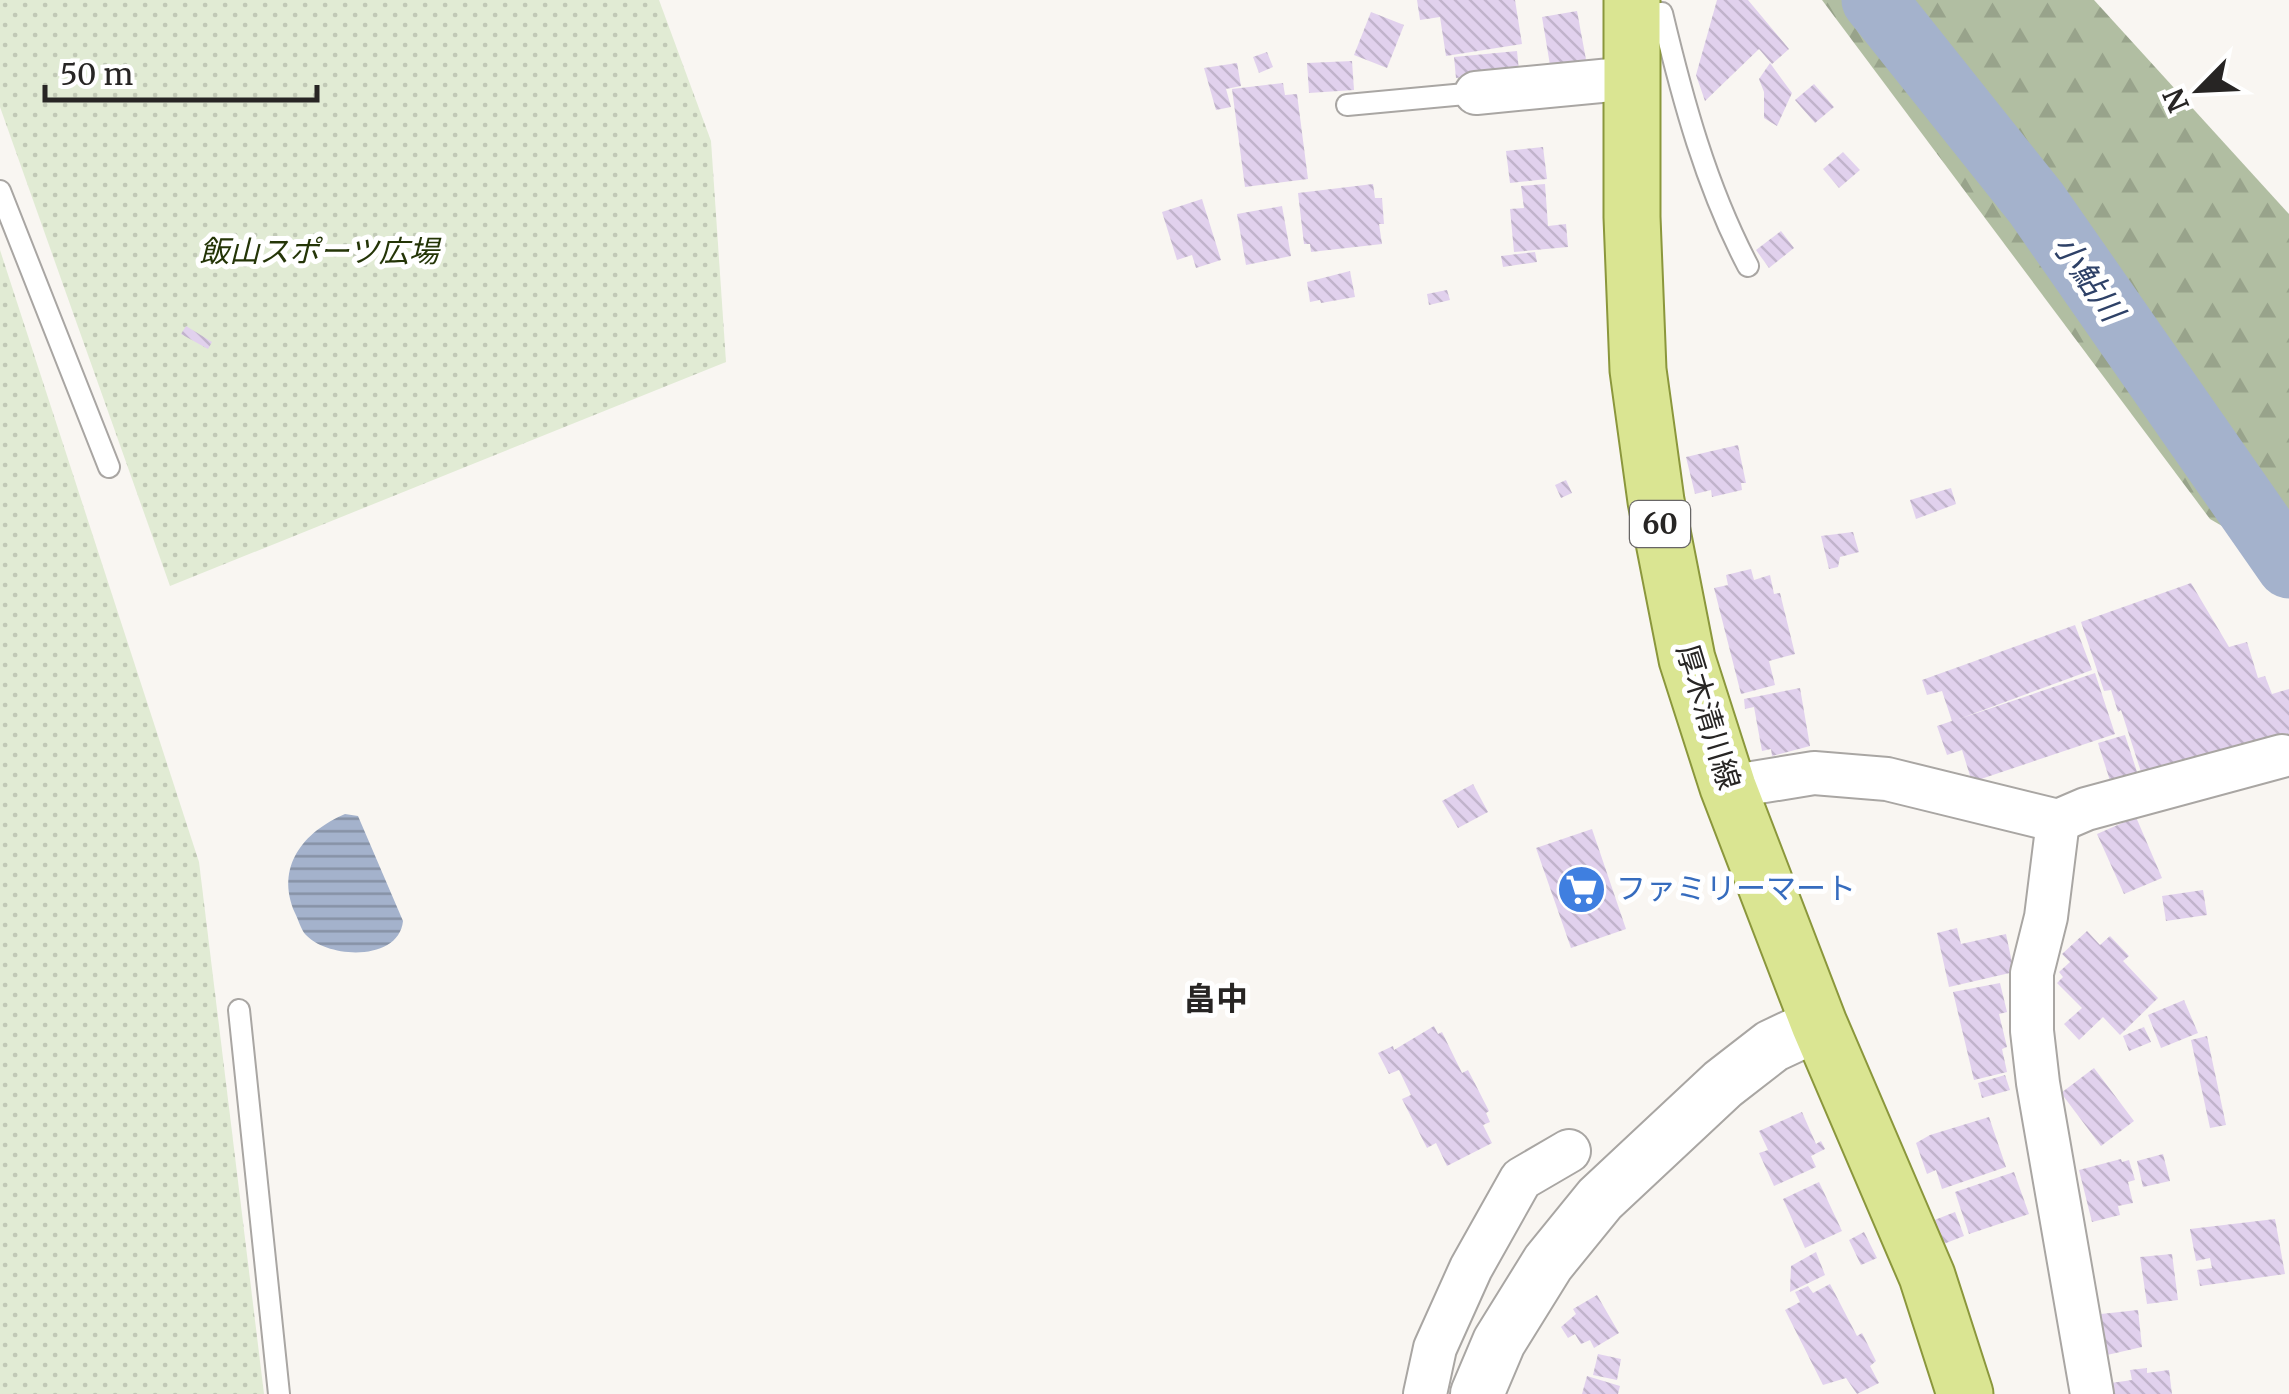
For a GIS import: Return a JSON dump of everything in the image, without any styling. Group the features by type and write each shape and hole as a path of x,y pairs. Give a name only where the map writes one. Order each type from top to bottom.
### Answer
{"main road":[{"name":"厚木清川線","path":"1632,7 1632,217 1638,370 1656,501 1688,659 1728,787 1818,1024 1927,1276 1965,1394"}],"street":[{"path":"1476,93 1632,78"},
{"path":"1728,787 1814,773 1887,779 2058,821 2086,809 2282,756"},
{"path":"2058,821 2046,917 2032,973 2032,1031 2092,1394"},
{"path":"1477,1394 1499,1342 1548,1262 1600,1199 1722,1084 1772,1046 1818,1024"},
{"path":"1426,1394 1435,1348 1472,1268 1522,1179 1569,1151"}],"lane":[{"path":"1632,7 1662,13 1686,112 1726,223 1748,266"},
{"path":"1347,105 1476,93"},
{"path":"0,190 109,466"},
{"path":"239,1010 279,1394"}],"green space":[{"name":"飯山スポーツ広場","path":"0,0 659,0 711,141 726,362 170,586 0,107"},
{"path":"1822,0 2094,0 2289,214 2289,565 2210,519"},
{"path":"0,250 199,862 264,1394 0,1394"}],"water":[{"path":"345,814 358,816 403,921 399,934 376,950 345,952 315,942 302,929 290,896 291,866 305,841"}],"building":[{"path":"1417,0 1515,0 1522,44 1446,56 1440,17 1420,20"},
{"path":"1717,0 1748,0 1789,49 1772,64 1759,49 1705,101 1696,75"},
{"path":"1577,11 1587,65 1551,71 1542,17"},
{"path":"1371,12 1404,25 1387,68 1354,55"},
{"path":"1517,51 1519,71 1456,78 1454,57"},
{"path":"1267,52 1273,67 1259,73 1253,57"},
{"path":"1352,61 1354,90 1309,93 1307,63"},
{"path":"1237,63 1241,86 1226,89 1231,107 1216,110 1204,68"},
{"path":"1770,63 1792,93 1777,126 1764,118 1764,92 1759,79"},
{"path":"1283,83 1285,95 1297,94 1308,179 1245,187 1232,89"},
{"path":"1814,84 1834,107 1815,123 1795,100"},
{"path":"1543,147 1547,179 1510,183 1506,151"},
{"path":"1843,152 1860,170 1839,188 1823,169"},
{"path":"1373,184 1375,198 1382,198 1382,244 1311,252 1310,244 1304,244 1298,193"},
{"path":"1545,184 1548,226 1566,224 1568,247 1514,252 1510,209 1524,208 1521,186"},
{"path":"1202,199 1221,260 1196,268 1192,255 1177,260 1162,212"},
{"path":"1282,206 1291,256 1246,265 1237,214"},
{"path":"1781,231 1794,248 1769,268 1756,250"},
{"path":"1535,252 1537,262 1503,267 1501,256"},
{"path":"1350,271 1355,297 1310,302 1307,282"},
{"path":"1447,290 1450,300 1429,305 1427,294"},
{"path":"186,326 212,342 208,349 181,334"},
{"path":"1738,445 1746,483 1741,483 1742,490 1712,497 1711,490 1695,494 1686,457"},
{"path":"1566,480 1572,493 1561,498 1555,485"},
{"path":"1951,488 1956,504 1916,519 1910,500"},
{"path":"1853,532 1859,552 1840,557 1838,567 1829,569 1821,536"},
{"path":"1751,569 1754,580 1770,575 1774,594 1780,593 1795,654 1769,661 1775,685 1741,694 1714,588 1728,585 1726,575"},
{"path":"2191,583 2229,647 2247,642 2258,678 2265,676 2272,694 2289,689 2289,740 2224,760 2220,750 2142,775 2121,710 2118,712 2111,690 2104,691 2081,622"},
{"path":"2075,625 2092,670 1959,719 2095,673 2115,734 1972,782 1962,750 1947,755 1937,726 1952,721 1942,691 1927,695 1922,680"},
{"path":"1800,688 1810,746 1772,756 1771,749 1762,751 1754,707 1745,709 1744,699"},
{"path":"2125,735 2139,778 2112,787 2098,743"},
{"path":"1473,784 1488,812 1458,828 1442,801"},
{"path":"2136,817 2162,878 2124,894 2097,834"},
{"name":"ファミリーマート","path":"1592,829 1626,929 1571,948 1536,848"},
{"path":"2203,890 2207,915 2166,921 2162,896"},
{"path":"1957,928 1961,944 2006,934 2014,972 1949,987 1937,933"},
{"path":"2087,931 2100,945 2110,936 2129,956 2123,961 2158,998 2120,1035 2103,1017 2079,1040 2064,1024 2082,1008 2057,983 2063,977 2059,972 2070,962 2062,954"},
{"path":"2000,983 2007,1012 1999,1014 2007,1047 2002,1049 2007,1072 1974,1080 1953,992"},
{"path":"2184,1000 2198,1033 2161,1048 2148,1015"},
{"path":"1434,1026 1438,1034 1442,1032 1462,1073 1468,1070 1489,1111 1486,1113 1490,1122 1483,1125 1492,1143 1447,1166 1436,1143 1427,1148 1402,1099 1411,1095 1399,1070 1389,1074 1378,1053 1393,1046 1394,1050"},
{"path":"2144,1027 2151,1042 2129,1051 2123,1036"},
{"path":"2207,1036 2226,1125 2210,1128 2191,1040"},
{"path":"2094,1068 2134,1121 2101,1146 2061,1093"},
{"path":"2005,1075 2010,1090 1982,1098 1978,1083"},
{"path":"1802,1112 1816,1144 1821,1141 1825,1149 1811,1156 1816,1167 1774,1186 1759,1153 1768,1150 1759,1131"},
{"path":"1989,1117 2006,1167 1942,1189 1936,1170 1927,1174 1916,1143"},
{"path":"2163,1154 2170,1181 2143,1187 2137,1161"},
{"path":"2129,1160 2135,1180 2128,1182 2133,1203 2118,1206 2120,1215 2092,1222 2079,1170"},
{"path":"2014,1172 2029,1214 1969,1234 1955,1192"},
{"path":"1819,1182 1842,1231 1805,1248 1783,1199"},
{"path":"1955,1212 1964,1236 1941,1245 1932,1221"},
{"path":"2275,1219 2285,1274 2200,1286 2197,1270 2212,1268 2210,1258 2196,1261 2190,1229"},
{"path":"1864,1232 1877,1258 1861,1265 1849,1240"},
{"path":"1816,1252 1825,1275 1790,1292 1791,1266"},
{"path":"2172,1254 2178,1300 2147,1304 2140,1257"},
{"path":"1830,1284 1857,1336 1862,1333 1876,1361 1870,1366 1879,1383 1857,1394 1846,1378 1823,1385 1785,1310 1800,1302 1795,1292 1808,1286 1813,1293"},
{"path":"1597,1295 1619,1333 1594,1348 1590,1340 1581,1344 1575,1334 1568,1338 1561,1327 1576,1314 1573,1309"},
{"path":"2138,1310 2142,1347 2107,1355 2101,1314"},
{"path":"1598,1354 1621,1359 1617,1380 1593,1375"},
{"path":"2147,1368 2147,1373 2169,1370 2172,1394 2112,1394 2111,1383 2132,1380 2130,1370"},
{"path":"1587,1376 1620,1386 1618,1394 1582,1394"}],"waterway":[{"name":"小鮎川","path":"1874,0 2036,203 2289,566"}],"place":[{"name":"ファミリーマート","path":"1581,889"}],"district":[{"name":"畠中","path":"1216,999"}]}
